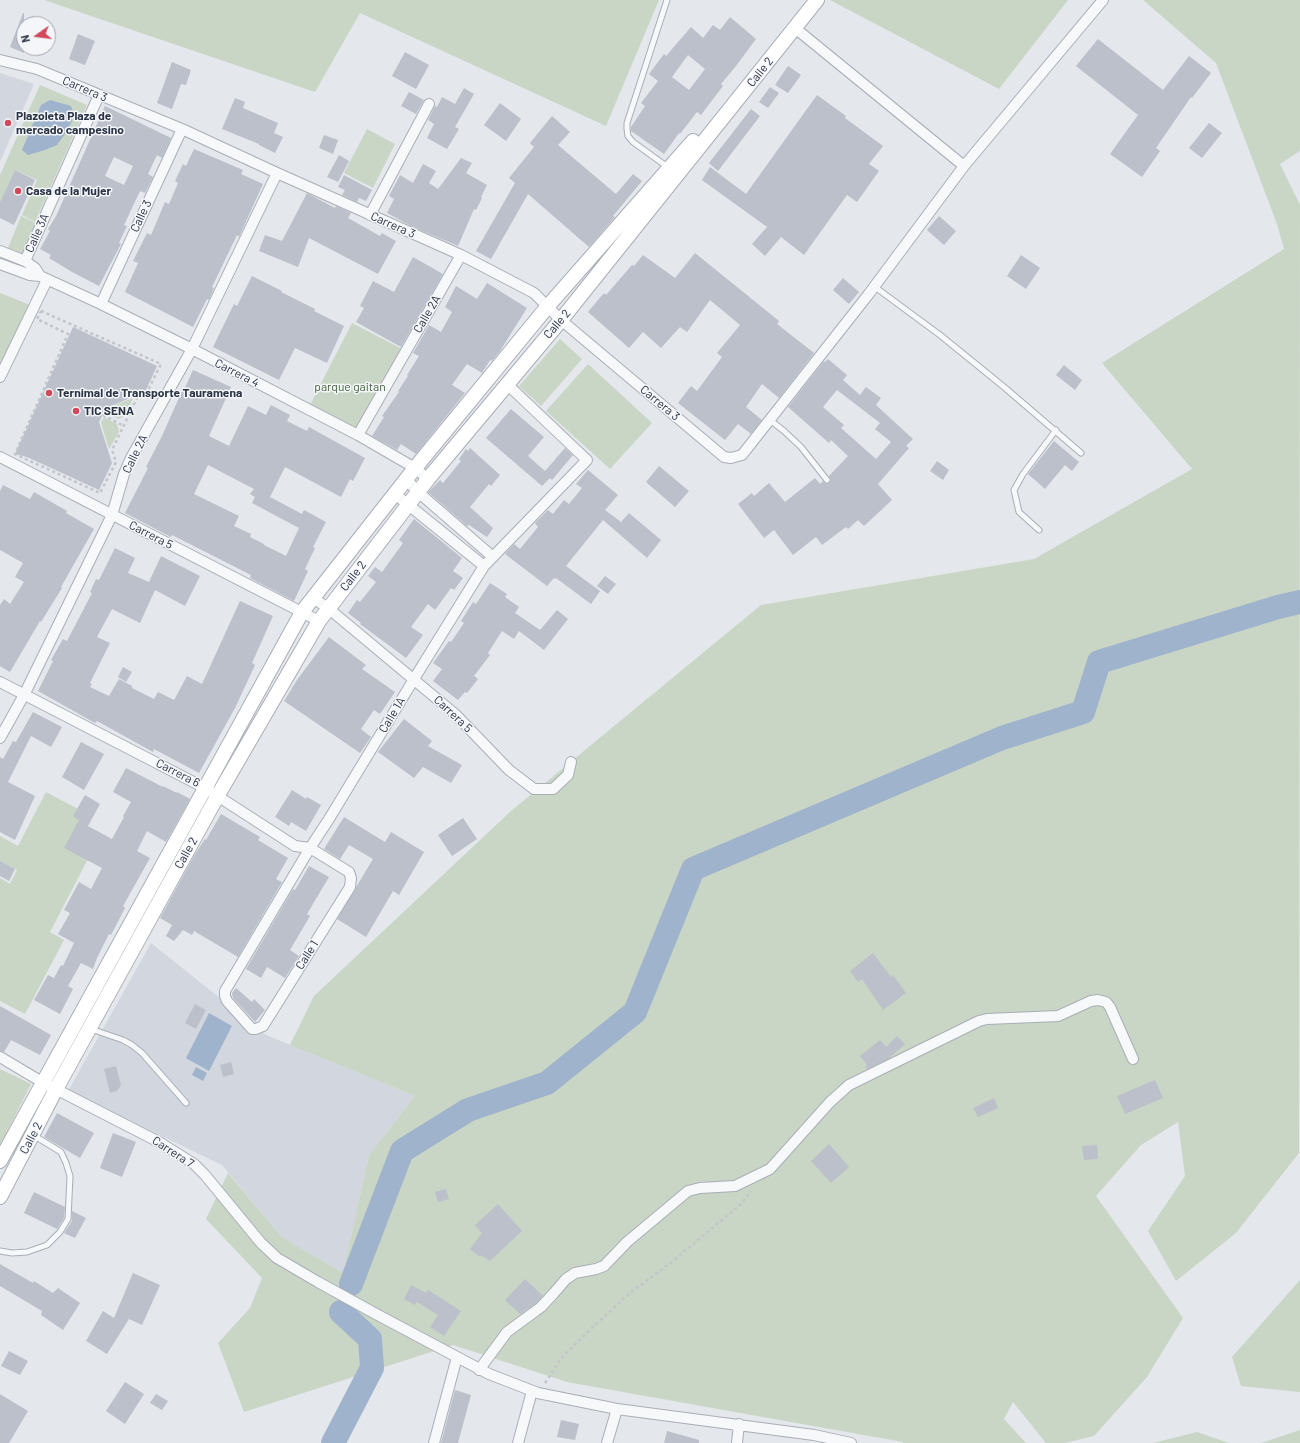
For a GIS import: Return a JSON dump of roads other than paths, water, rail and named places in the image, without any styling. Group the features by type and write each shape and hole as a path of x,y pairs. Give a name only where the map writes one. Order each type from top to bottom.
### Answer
{"main road":[{"name":"Calle 2","path":"0,1161 42,1082 302,612 411,474 548,306 672,172 776,51 817,0"},
{"name":"Calle 2","path":"0,1197 56,1089 218,795 319,621 428,479 561,320 672,172"}],"street":[{"path":"770,420 875,287 964,166 1103,0"},
{"path":"795,28 964,166"},
{"name":"Carrera 3","path":"0,60 37,69 182,129 461,255 534,293 561,320 724,457 731,458 742,455 770,420"},
{"name":"Calle 3A","path":"24,261 99,95"},
{"path":"370,215 429,104"},
{"name":"Calle 3","path":"101,304 182,129"},
{"name":"Calle 2A","path":"0,738 24,695 112,515 122,480 131,458 192,349 277,173"},
{"name":"Carrera 4","path":"0,251 24,261 35,268 43,278"},
{"name":"Calle 2A","path":"358,434 461,255"},
{"name":"Carrera 4","path":"0,264 43,278 101,304 192,349 358,434 411,474 428,479"},
{"path":"0,377 43,278"},
{"name":"Calle 1A","path":"252,1029 227,1001 225,991 310,848 484,566 587,460 507,384"},
{"name":"Carrera 5","path":"0,457 319,621"},
{"name":"Carrera 4","path":"411,474 418,492 493,557"},
{"path":"395,494 484,566"},
{"name":"Carrera 5","path":"313,598 328,608 455,714 509,770 534,789 553,789 568,775 571,762"},
{"name":"Carrera 6","path":"0,682 218,795 295,846 310,848 349,872"},
{"name":"Calle 1","path":"252,1029 256,1030 263,1026 350,887 351,878 349,872"},
{"path":"479,1370 507,1332 541,1307 566,1279 575,1273 604,1266 627,1242 688,1191 700,1188 735,1186 770,1169 830,1102 849,1086 979,1021 987,1019 1058,1016 1091,1001 1098,1000 1106,1002 1110,1007 1133,1059"},
{"name":"Carrera 7","path":"0,1058 42,1082 159,1142 194,1164 205,1175 261,1243 277,1258 479,1370 535,1392 617,1409 739,1424 814,1439 851,1443"},
{"path":"434,1443 457,1358"},
{"path":"518,1443 535,1392"},
{"path":"607,1443 617,1409"},
{"path":"737,1443 739,1424"}],"lane":[{"path":"667,0 626,123 626,129 628,136 633,142 672,172"},
{"path":"875,287 940,335 1056,430 1081,453"},
{"path":"770,420 801,447 827,480"},
{"path":"1039,530 1019,512 1014,490 1023,474 1056,430"},
{"path":"90,1028 123,1040 142,1052 186,1103"},
{"path":"0,1251 12,1253 27,1252 47,1244 60,1232 68,1218 70,1176 66,1163 61,1152 33,1134"}],"water":[{"path":"50,100 71,106 73,112 72,121 57,145 28,155 22,150 41,105"},
{"path":"209,1013 232,1026 209,1071 186,1058"},
{"path":"196,1067 207,1073 203,1081 192,1075"}],"waterway":[{"path":"351,1284 402,1151 468,1110 547,1083 635,1012 693,869 1002,738 1083,712 1099,662 1278,607 1300,602"},
{"path":"333,1443 372,1368 370,1339 341,1312"}],"place":[{"name":"Plazoleta Plaza de mercado campesino","path":"8,123"},
{"name":"Casa de la Mujer","path":"18,191"},
{"name":"Ternimal de Transporte Tauramena","path":"49,393"},
{"name":"TIC SENA","path":"76,411"}],"park label":[{"name":"parque gaitan","path":"350,387"}]}
